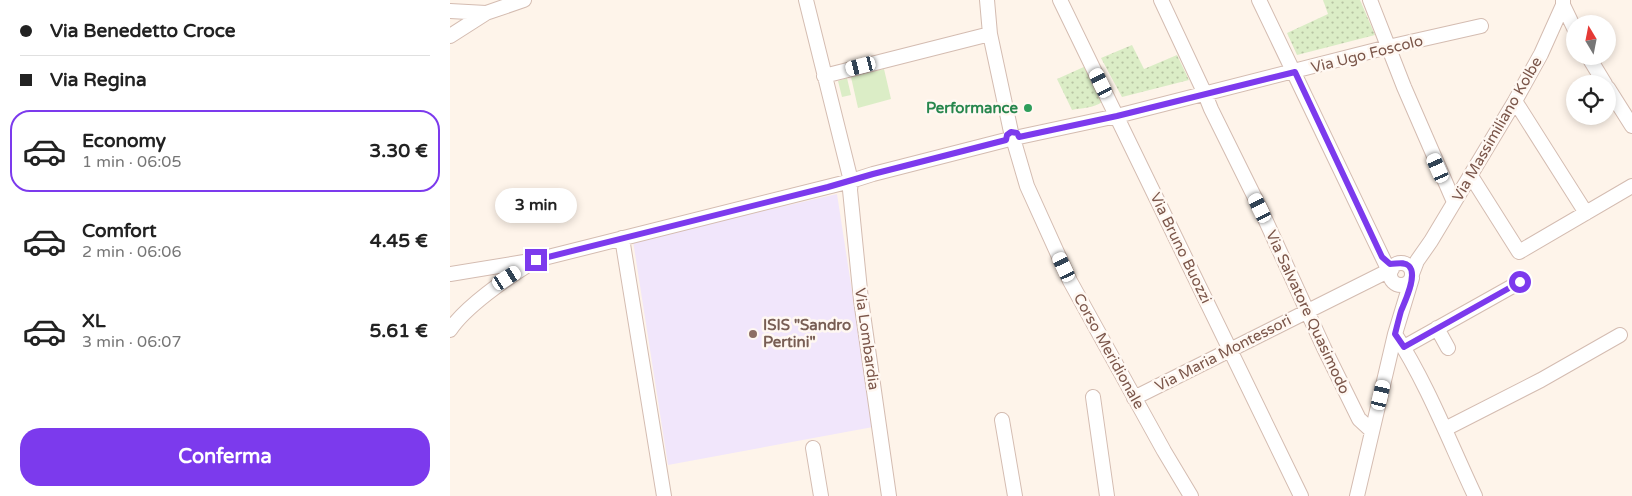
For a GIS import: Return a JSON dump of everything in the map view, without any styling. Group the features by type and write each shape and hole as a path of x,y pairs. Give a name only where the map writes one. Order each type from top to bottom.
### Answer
{"street":[{"path":"450,36 486,13 524,0"},
{"name":"Via Lombardia","path":"806,0 851,181 850,190 861,300 889,496"},
{"name":"Corso Meridionale","path":"987,0 990,34 1013,138 1027,186 1070,281 1134,398 1191,496"},
{"name":"Via Bruno Buozzi","path":"1060,0 1300,496"},
{"name":"Via Salvatore Quasimodo","path":"1161,0 1324,348 1359,419 1372,431"},
{"path":"1260,0 1382,257 1404,285 1410,281 1412,276"},
{"path":"1370,0 1454,202"},
{"path":"1563,3 1568,15"},
{"name":"Via Massimiliano Kolbe","path":"1356,496 1401,310 1417,260 1431,241 1515,101 1541,54 1563,3"},
{"path":"450,11 486,13"},
{"name":"Via Ugo Foscolo","path":"1013,138 1117,116 1388,47 1481,26"},
{"path":"824,76 990,34"},
{"path":"1515,101 1586,213"},
{"path":"1616,101 1632,126"},
{"path":"450,274 536,260 851,181 1013,138"},
{"path":"1471,176 1519,252 1632,186"},
{"path":"622,238 664,496"},
{"name":"Via Massimiliano Kolbe","path":"1401,310 1399,290 1393,271 1424,249"},
{"path":"450,330 455,323 507,278 536,260"},
{"name":"Via Maria Montessori","path":"1134,398 1307,311 1393,271"},
{"path":"1404,347 1520,282"},
{"path":"1437,328 1448,348"},
{"path":"1395,334 1404,347 1445,429 1475,496"},
{"path":"1445,429 1541,380 1620,335"},
{"path":"1093,397 1107,496"},
{"path":"1002,420 1015,496"},
{"path":"813,448 822,496"}],"shaded area":[{"name":"ISIS \"Sandro Pertini\"","path":"837,194 873,427 668,465 633,241"}],"green space":[{"path":"1323,0 1360,0 1375,35 1297,55 1287,33 1328,14"},
{"path":"1132,45 1144,69 1177,55 1189,80 1122,97 1101,58"},
{"path":"1086,66 1102,102 1091,107 1072,110 1057,79"},
{"path":"884,69 891,99 858,108 851,77"},
{"path":"847,78 851,95 842,97 838,81"}],"place":[{"name":"Performance","path":"1028,108"},
{"name":"ISIS \"Sandro Pertini\"","path":"753,334"}],"route":[{"path":"536,260 738,210 1006,140 1008,133 1011,132 1017,133 1019,137 1101,120 1295,72 1382,257 1387,263 1404,263 1412,270 1410,286 1395,334 1404,347 1520,282"}]}
